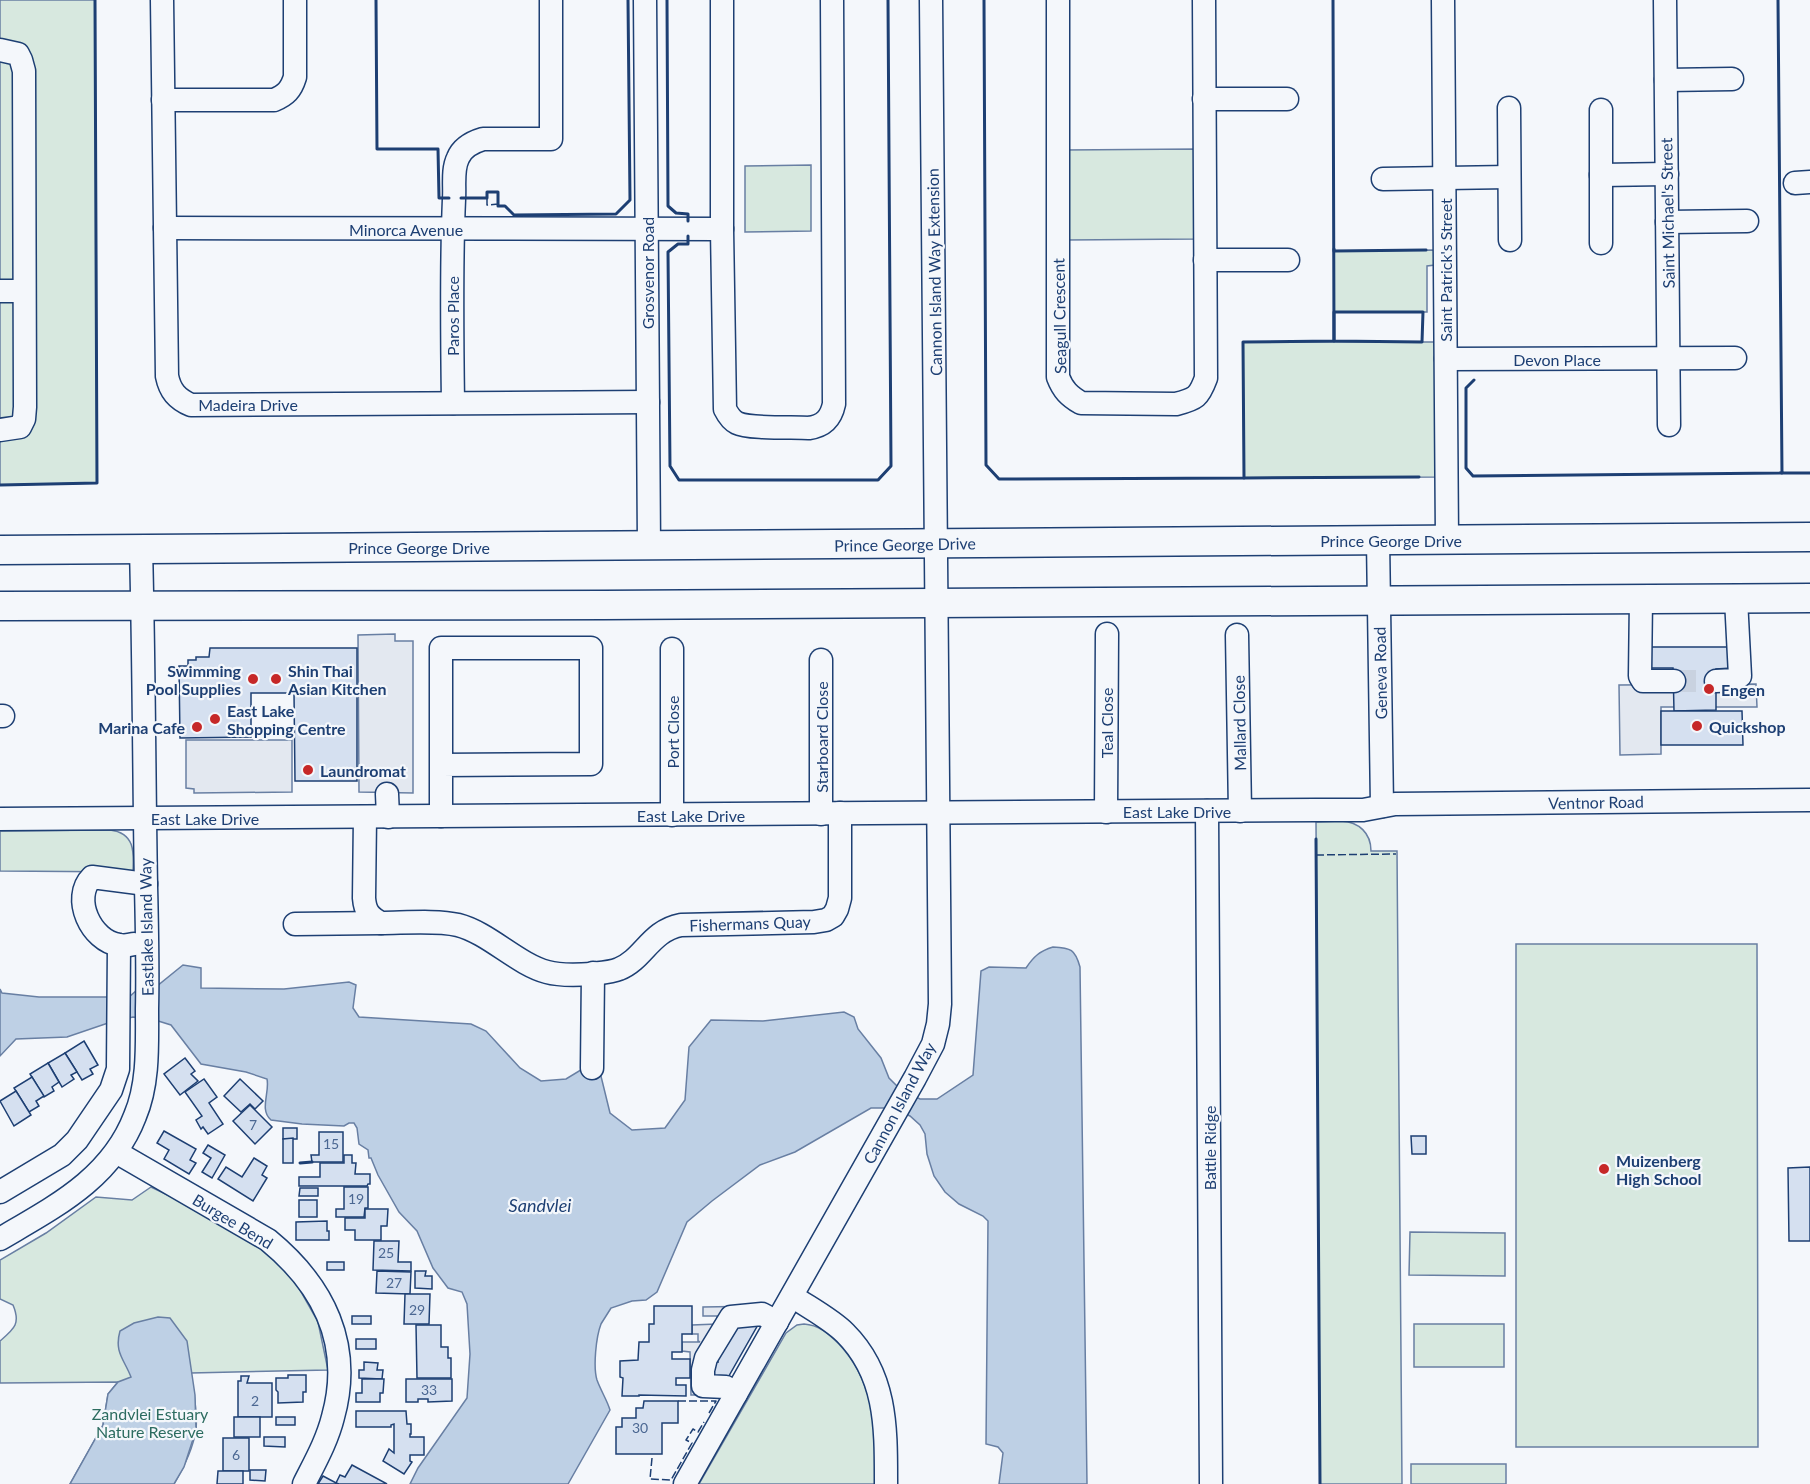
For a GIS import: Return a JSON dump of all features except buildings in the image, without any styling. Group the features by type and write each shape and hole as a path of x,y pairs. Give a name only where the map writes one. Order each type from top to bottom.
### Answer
{"main road":[{"name":"Prince George Drive","path":"0,550 1810,537"},
{"path":"0,606 1810,598"}],"street":[{"name":"Madeira Drive","path":"162,0 167,376 172,392 182,401 191,405 648,402"},
{"path":"163,100 274,100 285,95 291,88 295,77 295,0"},
{"name":"Paros Place","path":"453,403 452,229 455,166 458,156 464,149 483,139 551,139 551,0"},
{"name":"Grosvenor Road","path":"645,0 649,546"},
{"path":"722,0 724,402 728,416 738,424 809,428 818,427 829,418 834,404 832,0"},
{"name":"Cannon Island Way Extension","path":"931,0 938,603"},
{"name":"Seagull Crescent","path":"1058,0 1058,377 1062,387 1071,398 1081,403 1176,404 1189,400 1201,392 1206,378 1204,0"},
{"name":"Saint Patrick's Street","path":"1443,0 1447,540"},
{"name":"Saint Michael's Street","path":"1665,0 1669,425"},
{"path":"0,50 18,54 24,71 24,419 20,427 0,430"},
{"path":"1666,80 1732,79"},
{"path":"1204,99 1287,99"},
{"path":"1509,108 1510,240"},
{"path":"1601,110 1601,243"},
{"path":"1601,175 1667,174"},
{"path":"1383,179 1509,177"},
{"path":"1667,222 1747,222"},
{"name":"Minorca Avenue","path":"165,228 722,229"},
{"path":"1205,260 1288,260"},
{"path":"0,291 24,291"},
{"name":"Devon Place","path":"1446,359 1735,358"},
{"name":"Geneva Road","path":"1378,540 1382,806"},
{"name":"Eastlake Island Way","path":"0,1239 66,1200 88,1183 116,1152 135,1117 140,1100 146,1070 147,1035 141,549"},
{"path":"1641,599 1640,676 1643,681 1674,681"},
{"path":"1716,681 1735,681 1740,676 1736,599"},
{"name":"Cannon Island Way","path":"685,1484 890,1125 933,1044 940,1004 938,603"},
{"name":"Teal Close","path":"1106,812 1107,634"},
{"name":"Mallard Close","path":"1237,635 1240,811"},
{"path":"441,765 591,764 591,648 441,648 441,765 441,816"},
{"name":"Port Close","path":"672,649 672,815"},
{"name":"Starboard Close","path":"821,660 831,814"},
{"name":"Ventnor Road","path":"1382,806 1810,800"},
{"name":"East Lake Drive","path":"0,819 365,817 387,806 441,816 1363,810 1382,806"},
{"name":"Battle Ridge","path":"1207,811 1211,1484"},
{"name":"Fishermans Quay","path":"295,924 447,923 459,925 477,933 545,972 593,974 618,970 660,934 672,927 804,923 826,920 832,916 840,898 831,814"},
{"path":"365,817 365,909 374,920 381,923"},
{"path":"146,884 92,877 87,882 84,896 85,915 94,929 107,940 119,945 147,943"},
{"path":"0,1192 62,1155 77,1140 111,1090 118,1069 119,945"},
{"path":"592,1068 593,974"},
{"name":"Burgee Bend","path":"116,1152 268,1240 309,1280 329,1317 340,1369 333,1418 318,1457 304,1484"},
{"path":"62,1155 88,1183"},
{"path":"792,1296 843,1332 858,1349 877,1382 882,1400 886,1435 886,1484"},
{"path":"736,1394 726,1386 703,1386 706,1358 731,1317 762,1314 777,1322"}],"green space":[{"path":"0,0 95,0 97,483 0,485"},
{"path":"1196,149 1196,239 1066,240 1064,150"},
{"path":"811,165 811,231 745,232 745,166"},
{"path":"1435,250 1435,265 1427,266 1427,312 1334,312 1334,251"},
{"path":"1243,342 1437,342 1438,477 1244,478"},
{"path":"1341,821 1358,826 1363,830 1369,839 1371,851 1397,851 1402,1484 1320,1484 1316,822"},
{"path":"110,830 129,839 133,851 133,872 0,871 0,831"},
{"path":"1516,944 1757,944 1758,1447 1516,1447"},
{"path":"151,1187 218,1219 264,1250 292,1276 318,1322 328,1370 191,1373 196,1408 196,1430 193,1444 174,1484 70,1484 103,1425 108,1394 118,1382 0,1383 0,1341 15,1326 16,1317 13,1305 0,1299 0,1260 46,1233 96,1197 132,1200"},
{"path":"1410,1232 1505,1233 1505,1276 1409,1275"},
{"path":"804,1324 819,1328 831,1336 861,1376 867,1392 874,1427 875,1484 699,1484 786,1333 797,1325"},
{"path":"1414,1324 1504,1324 1504,1367 1414,1367"},
{"path":"1411,1464 1506,1464 1506,1484 1411,1484"}],"shaded area":[{"path":"395,634 395,641 413,641 413,793 359,792 358,635"},
{"path":"1756,684 1757,707 1661,707 1661,754 1620,755 1619,685"},
{"path":"186,740 292,740 292,792 194,793 194,789 186,788"},
{"path":"770,1306 723,1343 723,1352 718,1353 718,1362 713,1361 721,1395 691,1395 690,1352 682,1351 682,1342 700,1342 698,1334 692,1334 692,1325 717,1324 717,1316 703,1316 703,1307"}],"water":[{"name":"Sandvlei","path":"1053,947 1064,948 1074,953 1080,967 1087,1484 999,1484 1003,1453 998,1447 986,1444 988,1221 959,1204 945,1192 934,1176 927,1154 925,1134 920,1125 910,1116 893,1108 871,1108 795,1152 760,1165 687,1222 657,1292 646,1300 632,1301 611,1308 599,1330 595,1360 597,1380 610,1410 568,1484 410,1484 418,1468 467,1398 470,1354 467,1304 462,1292 448,1288 433,1268 417,1231 399,1212 369,1158 368,1150 359,1144 354,1123 344,1126 271,1120 265,1106 267,1079 246,1072 201,1064 171,1025 155,1020 133,1017 67,1037 16,1039 0,1056 0,989 2,993 39,997 129,997 137,990 157,986 183,965 201,968 201,988 284,989 349,982 356,985 353,1008 359,1017 471,1024 486,1031 520,1068 541,1081 566,1079 584,1068 599,1068 610,1113 632,1130 665,1128 685,1100 689,1047 711,1020 763,1021 844,1012 854,1017 858,1029 881,1058 889,1078 901,1090 920,1099 937,1099 973,1075 981,971 989,967 1026,968 1038,954"},
{"name":"Zandvlei Estuary Nature Reserve","path":"158,1317 170,1318 187,1341 195,1395 196,1430 184,1467 174,1484 70,1484 103,1425 108,1394 118,1382 131,1377 119,1350 120,1331 134,1323"}],"tunnel":[{"path":"1674,681 1716,681"}],"fence":[{"path":"487,192 498,192 498,204 487,205 487,192"},
{"path":"1316,855 1396,854"},
{"path":"678,1401 716,1401 709,1413"},
{"path":"652,1458 650,1479 671,1480 692,1443 686,1440 693,1429 698,1432 704,1422"}],"wall":[{"path":"0,485 97,483 95,0"},
{"path":"376,0 377,149 438,149 439,198 449,198"},
{"path":"461,198 487,198 487,192 498,192 498,206 505,206 514,215 616,214 630,200 628,0"},
{"path":"667,0 668,206 676,213 688,214 688,221"},
{"path":"688,236 688,244 678,244 668,252 670,466 679,480 878,480 891,466 888,0"},
{"path":"984,0 986,465 999,479 1244,478 1243,342 1334,341 1333,0"},
{"path":"1474,380 1466,388 1466,468 1473,476 1782,473 1778,0"},
{"path":"1334,249 1334,251 1426,250"},
{"path":"1334,312 1423,312 1422,342 1334,341 1334,312"},
{"path":"1782,472 1810,473"},
{"path":"1244,478 1419,477"},
{"path":"1316,839 1320,1484"},
{"path":"300,1163 312,1162"}],"place":[{"name":"Swimming Pool Supplies","path":"253,679"},
{"name":"Shin Thai Asian Kitchen","path":"276,679"},
{"name":"Engen","path":"1709,689"},
{"name":"East Lake Shopping Centre","path":"215,719"},
{"name":"Quickshop","path":"1697,726"},
{"name":"Marina Cafe","path":"197,727"},
{"name":"Laundromat","path":"308,770"},
{"name":"Muizenberg High School","path":"1604,1169"}]}
